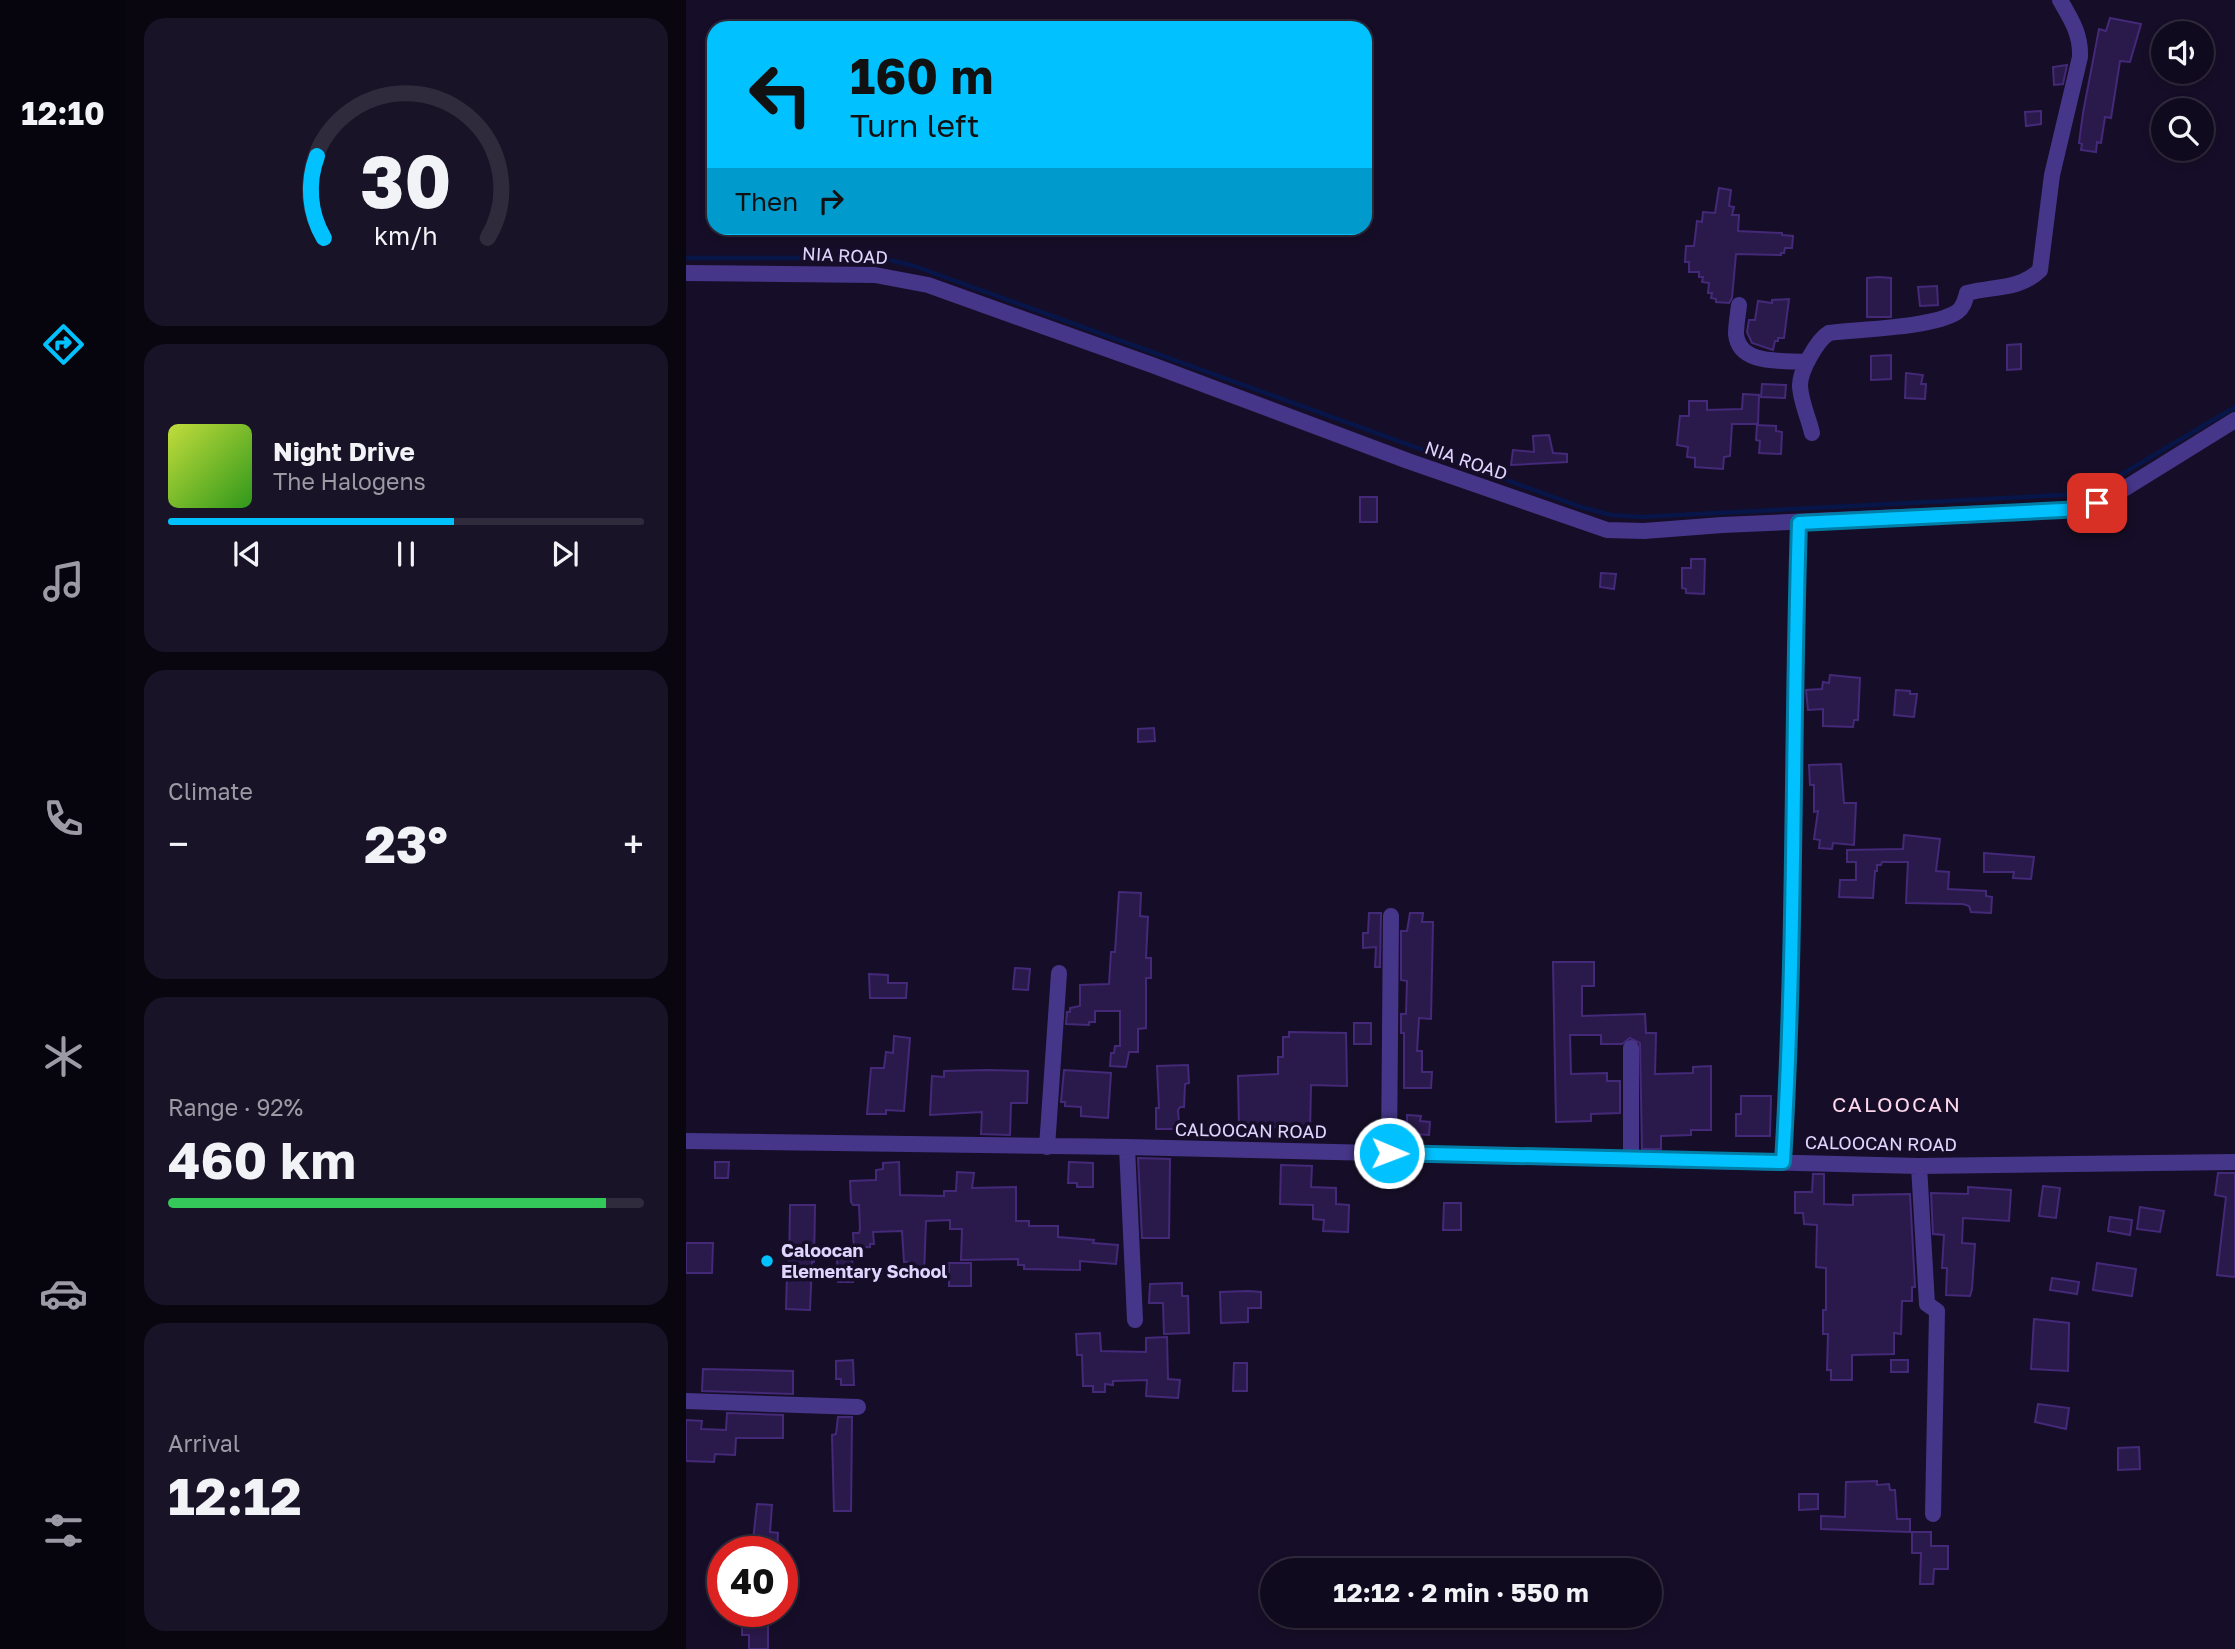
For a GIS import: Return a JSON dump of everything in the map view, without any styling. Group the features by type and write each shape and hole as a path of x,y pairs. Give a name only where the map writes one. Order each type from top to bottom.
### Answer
{"street":[{"path":"1812,433 1800,384 1807,362 1822,337 1829,333 1920,324 1957,312 1964,304 1966,293 2019,284 2031,279 2040,270 2052,174 2081,44 2076,27 2060,0"},
{"name":"NIA ROAD","path":"686,273 875,275 928,285 1408,461 1607,530 1644,531 1736,524 2083,509 2111,497 2235,420"},
{"path":"1739,305 1736,334 1741,349 1751,358 1807,362"},
{"path":"1783,1162 1790,1035 1799,523"},
{"path":"1389,1153 1391,916"},
{"path":"1047,1147 1059,973"},
{"path":"1631,1048 1631,1158"},
{"name":"CALOOCAN ROAD","path":"686,1141 1128,1147 1919,1166 2235,1162"},
{"path":"1128,1147 1135,1321"},
{"path":"1919,1166 1927,1304 1937,1311 1938,1318 1933,1514"},
{"path":"686,1401 858,1407"}],"building":[{"path":"2110,18 2141,24 2130,62 2120,61 2111,118 2105,117 2101,143 2097,142 2096,152 2081,150 2082,144 2079,143 2083,113 2099,29 2106,31"},
{"path":"2067,65 2063,84 2054,85 2053,67"},
{"path":"2041,111 2041,124 2026,126 2025,112"},
{"path":"1719,188 1731,190 1729,206 1734,207 1732,215 1739,215 1738,231 1793,236 1792,248 1785,248 1781,255 1736,254 1732,298 1729,303 1716,302 1716,299 1711,298 1712,293 1708,293 1709,283 1702,282 1703,277 1699,277 1699,272 1689,272 1689,262 1685,262 1686,246 1694,246 1697,221 1702,222 1703,212 1715,213"},
{"path":"1867,278 1891,278 1891,317 1867,317"},
{"path":"1937,286 1938,305 1920,306 1918,287"},
{"path":"1789,299 1784,338 1775,341 1773,350 1752,343 1747,332 1749,320 1755,320 1758,301 1772,303 1772,300"},
{"path":"2021,344 2021,369 2007,370 2007,345"},
{"path":"1891,355 1891,379 1871,380 1871,356"},
{"path":"1906,373 1923,375 1921,384 1926,384 1925,399 1905,398"},
{"path":"1762,384 1786,385 1785,398 1761,397"},
{"path":"1743,394 1759,395 1758,424 1732,424 1730,456 1724,457 1723,469 1695,467 1695,458 1687,457 1688,447 1677,445 1680,416 1689,416 1689,401 1707,401 1707,410 1742,409"},
{"path":"1757,425 1776,426 1776,431 1782,432 1781,454 1759,453"},
{"path":"1549,435 1553,453 1567,454 1567,462 1511,465 1513,450 1534,452 1533,436"},
{"path":"1360,497 1377,497 1377,522 1360,522"},
{"path":"1691,559 1705,559 1704,594 1686,593 1686,589 1682,588 1682,568 1691,568"},
{"path":"1601,573 1616,574 1614,589 1600,587"},
{"path":"1830,675 1860,678 1858,720 1854,720 1853,727 1823,726 1823,709 1808,710 1806,690 1822,689 1823,682 1829,683"},
{"path":"1896,690 1917,694 1914,717 1894,715"},
{"path":"1154,728 1155,741 1138,742 1138,729"},
{"path":"1841,764 1844,803 1856,803 1854,845 1833,843 1832,849 1819,848 1820,840 1814,839 1818,811 1814,812 1814,785 1810,785 1809,765"},
{"path":"1904,835 1940,839 1936,871 1949,872 1948,889 1986,891 1986,896 1992,897 1991,913 1971,912 1969,906 1963,904 1906,903 1908,862 1882,862 1877,865 1873,898 1839,897 1840,880 1856,880 1856,862 1847,862 1847,850 1903,849"},
{"path":"1984,853 2034,857 2031,879 2013,878 2014,872 1984,872"},
{"path":"1119,892 1141,893 1140,916 1148,917 1146,958 1151,958 1151,978 1146,978 1146,1028 1138,1029 1138,1052 1129,1052 1126,1067 1110,1066 1111,1053 1114,1053 1115,1046 1120,1046 1120,1011 1095,1011 1095,1022 1089,1022 1089,1025 1066,1024 1070,1008 1080,1006 1080,985 1109,984 1111,952 1115,952"},
{"path":"1369,913 1381,913 1380,967 1375,967 1376,947 1363,948 1363,933 1368,933"},
{"path":"1410,913 1423,913 1422,922 1433,922 1431,1019 1419,1018 1417,1051 1422,1051 1422,1072 1432,1072 1431,1088 1404,1088 1404,1033 1401,1033 1401,1014 1406,1014 1407,981 1401,980 1401,931 1407,931"},
{"path":"1553,962 1594,962 1594,986 1582,986 1582,1016 1645,1014 1646,1033 1656,1033 1655,1074 1693,1073 1693,1067 1711,1066 1711,1130 1691,1130 1691,1135 1661,1136 1661,1149 1642,1149 1640,1043 1630,1038 1622,1044 1601,1044 1601,1035 1570,1035 1571,1074 1607,1073 1607,1081 1620,1081 1620,1113 1591,1114 1591,1121 1556,1122"},
{"path":"1015,968 1030,969 1028,990 1013,989"},
{"path":"869,974 888,975 888,983 907,983 906,998 870,998"},
{"path":"1354,1023 1371,1023 1371,1044 1354,1044"},
{"path":"1289,1032 1346,1033 1347,1086 1311,1085 1310,1134 1279,1137 1279,1127 1239,1127 1238,1076 1278,1074 1278,1057 1283,1057 1283,1037 1289,1037"},
{"path":"894,1036 910,1038 904,1111 886,1110 886,1114 867,1114 871,1068 884,1068 886,1052 893,1053"},
{"path":"1188,1065 1189,1083 1185,1084 1184,1107 1178,1110 1179,1124 1174,1124 1174,1129 1156,1129 1156,1108 1159,1108 1157,1066"},
{"path":"1064,1070 1111,1073 1108,1118 1081,1116 1081,1107 1065,1106 1065,1102 1061,1102"},
{"path":"944,1071 1028,1071 1027,1103 1011,1103 1010,1135 981,1134 982,1112 930,1115 932,1076 944,1077"},
{"path":"1741,1096 1771,1096 1770,1136 1736,1136 1736,1114 1741,1114"},
{"path":"1407,1115 1421,1116 1420,1121 1430,1122 1429,1135 1400,1133 1400,1121 1407,1122"},
{"path":"1138,1158 1170,1159 1169,1238 1142,1238"},
{"path":"715,1162 729,1162 728,1178 715,1178"},
{"path":"899,1162 900,1195 944,1196 944,1191 956,1191 957,1172 974,1173 972,1188 1016,1187 1016,1221 1029,1221 1029,1226 1058,1226 1058,1237 1118,1245 1116,1264 1080,1261 1080,1270 1024,1269 1024,1265 1018,1265 1018,1259 961,1260 962,1229 950,1229 950,1220 926,1221 924,1274 910,1274 910,1262 904,1262 902,1231 873,1232 874,1244 870,1244 870,1247 854,1248 853,1233 859,1233 860,1229 859,1205 853,1205 851,1202 850,1181 876,1180 876,1170 883,1169 883,1163"},
{"path":"1069,1162 1093,1163 1093,1187 1077,1187 1077,1183 1068,1183"},
{"path":"1281,1165 1312,1166 1311,1187 1336,1188 1336,1204 1349,1205 1348,1232 1323,1231 1324,1220 1313,1219 1313,1205 1280,1204"},
{"path":"2218,1173 2235,1173 2235,1277 2217,1275 2226,1197 2215,1195"},
{"path":"1813,1174 1824,1174 1824,1204 1853,1205 1853,1195 1910,1194 1915,1287 1912,1287 1912,1301 1902,1301 1901,1334 1894,1333 1894,1354 1852,1355 1852,1380 1831,1380 1831,1370 1827,1370 1828,1334 1823,1334 1826,1268 1816,1267 1817,1225 1804,1224 1803,1213 1795,1213 1795,1192 1812,1192"},
{"path":"2043,1186 2060,1188 2056,1218 2039,1216"},
{"path":"1968,1187 2011,1190 2009,1221 1963,1218 1962,1243 1975,1244 1972,1289 1970,1296 1946,1295 1947,1268 1942,1268 1944,1235 1933,1234 1931,1193 1968,1194"},
{"path":"1444,1203 1461,1203 1461,1230 1443,1230"},
{"path":"790,1205 815,1205 810,1310 786,1309"},
{"path":"2140,1207 2164,1211 2160,1232 2137,1229"},
{"path":"2110,1217 2132,1220 2130,1235 2108,1231"},
{"path":"686,1243 713,1243 712,1273 686,1273"},
{"path":"852,1258 853,1282 838,1282 837,1259"},
{"path":"949,1263 971,1263 971,1286 949,1286"},
{"path":"2097,1263 2136,1269 2132,1296 2093,1290"},
{"path":"2052,1278 2079,1282 2077,1294 2050,1290"},
{"path":"1182,1283 1182,1296 1188,1296 1189,1333 1164,1334 1163,1303 1149,1303 1150,1284"},
{"path":"1220,1292 1261,1292 1261,1308 1248,1308 1248,1322 1221,1323"},
{"path":"2034,1319 2069,1323 2068,1371 2031,1369"},
{"path":"1100,1333 1101,1351 1146,1352 1146,1338 1167,1337 1168,1379 1180,1380 1178,1398 1146,1396 1147,1380 1113,1381 1113,1385 1105,1384 1105,1392 1093,1392 1093,1386 1083,1386 1082,1355 1077,1355 1076,1334"},
{"path":"853,1360 854,1385 841,1385 841,1379 836,1379 836,1361"},
{"path":"1891,1360 1908,1360 1908,1372 1891,1372"},
{"path":"1234,1363 1247,1363 1247,1391 1233,1391"},
{"path":"703,1369 793,1371 793,1394 702,1391"},
{"path":"2038,1404 2069,1408 2066,1429 2035,1422"},
{"path":"727,1413 783,1415 783,1438 736,1438 735,1455 715,1454 714,1462 686,1461 686,1420 702,1421 701,1429 726,1430"},
{"path":"838,1417 852,1417 851,1511 834,1511 832,1435 836,1434"},
{"path":"2139,1447 2140,1469 2118,1470 2118,1448"},
{"path":"1877,1481 1877,1485 1889,1484 1890,1490 1895,1490 1897,1519 1910,1519 1910,1532 1821,1529 1821,1516 1845,1517 1846,1482"},
{"path":"1799,1494 1818,1494 1818,1509 1799,1510"},
{"path":"757,1504 772,1505 770,1532 778,1533 778,1536 754,1536"},
{"path":"1912,1532 1931,1532 1931,1546 1948,1546 1948,1569 1934,1569 1933,1584 1920,1584 1921,1553 1912,1553"},
{"path":"742,1627 768,1627 768,1649 749,1649 749,1635 742,1635"}],"waterway":[{"path":"686,258 881,258 914,266 1581,507 1611,515 1641,517 2081,494 2104,485 2235,407"}],"place":[{"name":"Caloocan Elementary School","path":"767,1261"}],"district":[{"name":"CALOOCAN","path":"1897,1105"}],"route":[{"path":"1389,1153 1783,1162 1790,1035 1799,523 2083,509 2097,503"}]}
